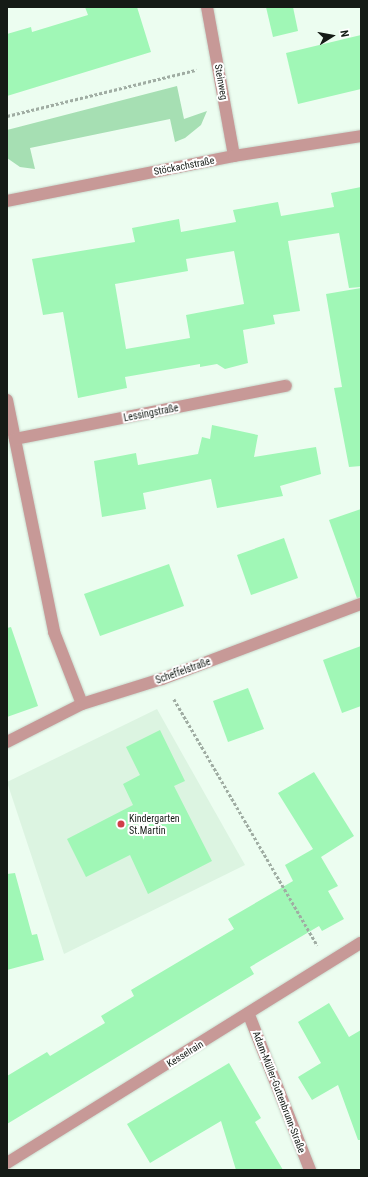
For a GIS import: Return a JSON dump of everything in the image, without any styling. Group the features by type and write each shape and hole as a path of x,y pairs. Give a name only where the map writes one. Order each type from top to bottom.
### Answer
{"street":[{"name":"Steinweg","path":"208,7 234,156"},
{"name":"Stöckachstraße","path":"7,201 234,156 361,136"},
{"name":"Lessingstraße","path":"15,439 286,386"},
{"path":"7,400 54,632 82,704"},
{"name":"Scheffelstraße","path":"7,742 82,704 162,679 361,604"},
{"name":"Kesselrain","path":"7,1163 361,943"},
{"name":"Adam-Müller-Guttenbrunn-Straße","path":"249,1014 310,1170"}],"path":[{"path":"7,116 218,64"},
{"path":"162,679 327,964"}],"shaded area":[{"name":"Kindergarten St.Martin","path":"157,709 245,865 64,954 7,782"}],"green space":[{"path":"177,86 184,119 207,111 201,125 185,138 175,142 170,119 30,148 35,169 20,167 7,158 7,130"}],"building":[{"path":"85,7 137,7 151,52 7,96 7,34 31,27 32,32 88,15"},
{"path":"266,7 293,7 298,31 273,37"},
{"path":"361,35 361,89 298,104 286,53"},
{"path":"361,187 361,287 349,288 339,233 288,241 300,311 273,315 275,324 243,330 248,363 225,369 217,364 200,367 200,364 125,377 127,388 78,398 63,312 43,315 32,259 135,242 132,228 179,219 181,232 236,222 233,210 278,202 281,216 334,207 331,193","holes":["234,251 244,304 186,315 190,338 126,349 115,284 188,271 186,259"]},
{"path":"361,288 361,466 349,467 334,388 342,387 326,294"},
{"path":"212,425 258,435 254,457 316,447 321,474 280,486 283,496 217,508 211,479 143,493 146,509 102,517 94,461 136,453 138,465 198,454 202,437 210,439"},
{"path":"361,509 361,597 357,598 329,520"},
{"path":"284,538 298,578 251,595 237,555"},
{"path":"169,564 184,606 100,636 84,594"},
{"path":"11,627 38,706 7,717 7,628"},
{"path":"361,646 361,706 342,713 323,660"},
{"path":"248,688 264,729 228,742 213,701"},
{"path":"160,730 185,781 174,786 212,861 148,894 130,855 86,877 67,839 133,805 123,784 140,775 126,747"},
{"path":"314,772 354,836 321,857 338,886 328,891 344,919 322,931 319,926 250,967 254,974 7,1124 7,1076 47,1052 50,1056 105,1023 101,1016 134,996 131,990 234,929 228,919 293,881 285,865 313,849 278,793"},
{"path":"15,873 32,935 37,934 44,960 7,970 7,874"},
{"path":"329,1003 349,1037 361,1030 361,1140 358,1140 338,1085 312,1100 298,1077 321,1063 298,1022"},
{"path":"229,1063 261,1118 255,1122 283,1170 236,1170 221,1121 150,1163 127,1124"}],"place":[{"name":"Kindergarten St.Martin","path":"121,824"}]}
